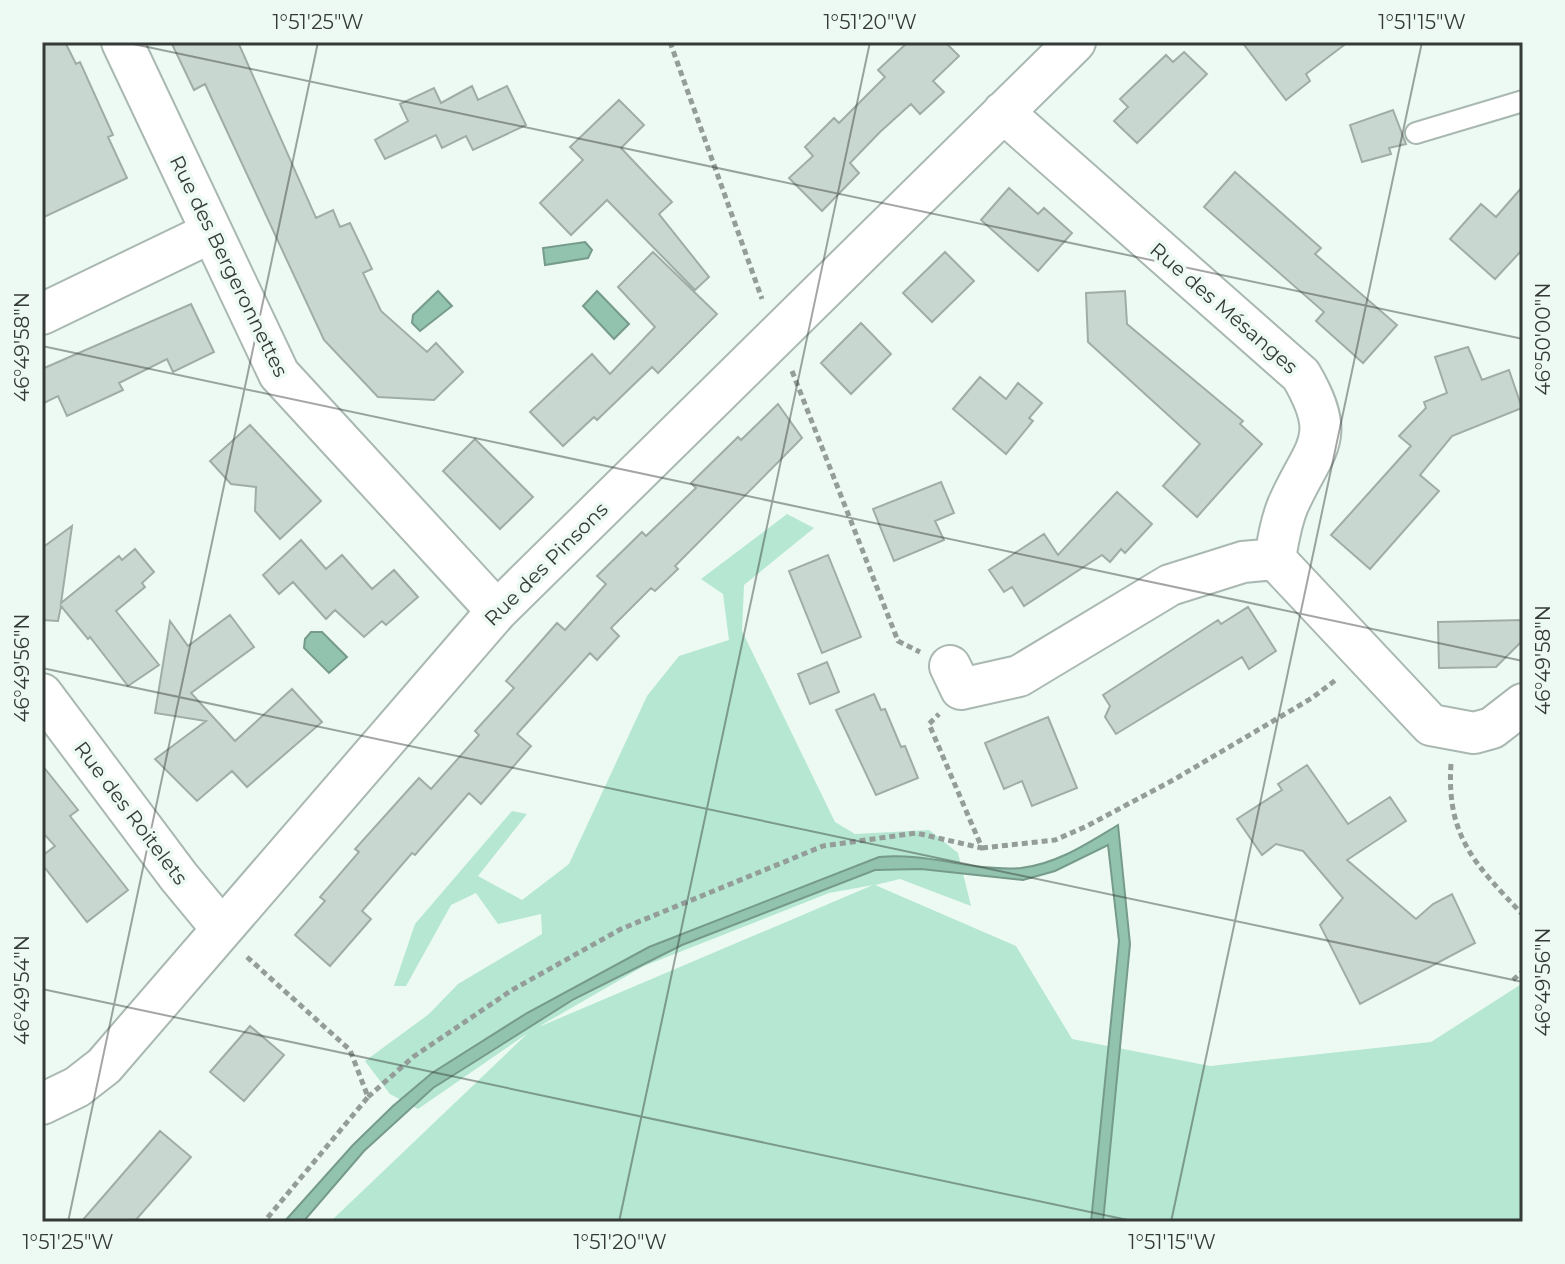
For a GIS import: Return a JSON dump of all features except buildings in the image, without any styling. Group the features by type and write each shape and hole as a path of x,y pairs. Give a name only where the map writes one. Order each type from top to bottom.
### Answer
{"street":[{"name":"Rue des Bergeronnettes","path":"122,42 279,374 497,611"},
{"name":"Rue des Pinsons","path":"42,1104 77,1087 104,1066 497,611 1075,42"},
{"name":"Rue des Mésanges","path":"1003,112 1301,375 1317,402 1322,428 1316,453 1289,503 1275,559"},
{"path":"42,314 210,233"},
{"path":"955,678 1019,676 1170,585 1243,562 1275,559 1431,725 1453,732 1474,733 1492,728 1523,704"},
{"name":"Rue des Roitelets","path":"42,694 179,877 222,929"}],"lane":[{"path":"1416,133 1523,101"}],"path":[{"path":"264,1222 368,1097 413,1057 512,990 621,929 823,846 916,833 982,848 1055,840 1087,826 1312,698 1367,656"},
{"path":"955,678 929,724 982,848"},
{"path":"1453,732 1449,791 1456,830 1486,876 1523,915"},
{"path":"222,929 238,948 350,1050 368,1097"},
{"path":"1513,980 1523,971"}],"shaded area":[{"path":"585,242 592,250 588,258 545,265 543,248"},
{"path":"438,291 452,306 420,331 412,323 413,315"},
{"path":"597,291 629,324 614,339 583,306"},
{"path":"787,514 814,528 744,585 742,631 835,822 855,834 929,830 958,853 971,906 900,879 875,885 1016,946 1072,1039 1210,1066 1431,1042 1523,983 1523,1222 330,1222 528,1033 418,1109 390,1094 365,1061 429,1014 458,984 542,934 541,914 498,924 476,893 451,905 406,986 394,986 415,924 512,811 527,814 478,876 522,900 569,864 647,696 679,656 729,640 723,594 701,579","holes":["873,885 540,1026 644,966 829,893"]},
{"path":"311,632 322,632 347,657 329,673 304,648 305,639"},
{"path":"1118,825 1130,944 1103,1222 1091,1222 1119,941 1108,845 1055,871 1023,880 921,869 875,870 682,945 574,999 433,1088 364,1151 303,1222 284,1222 353,1145 432,1073 527,1013 649,947 879,857 915,857 986,867 1021,868 1060,857"}]}
